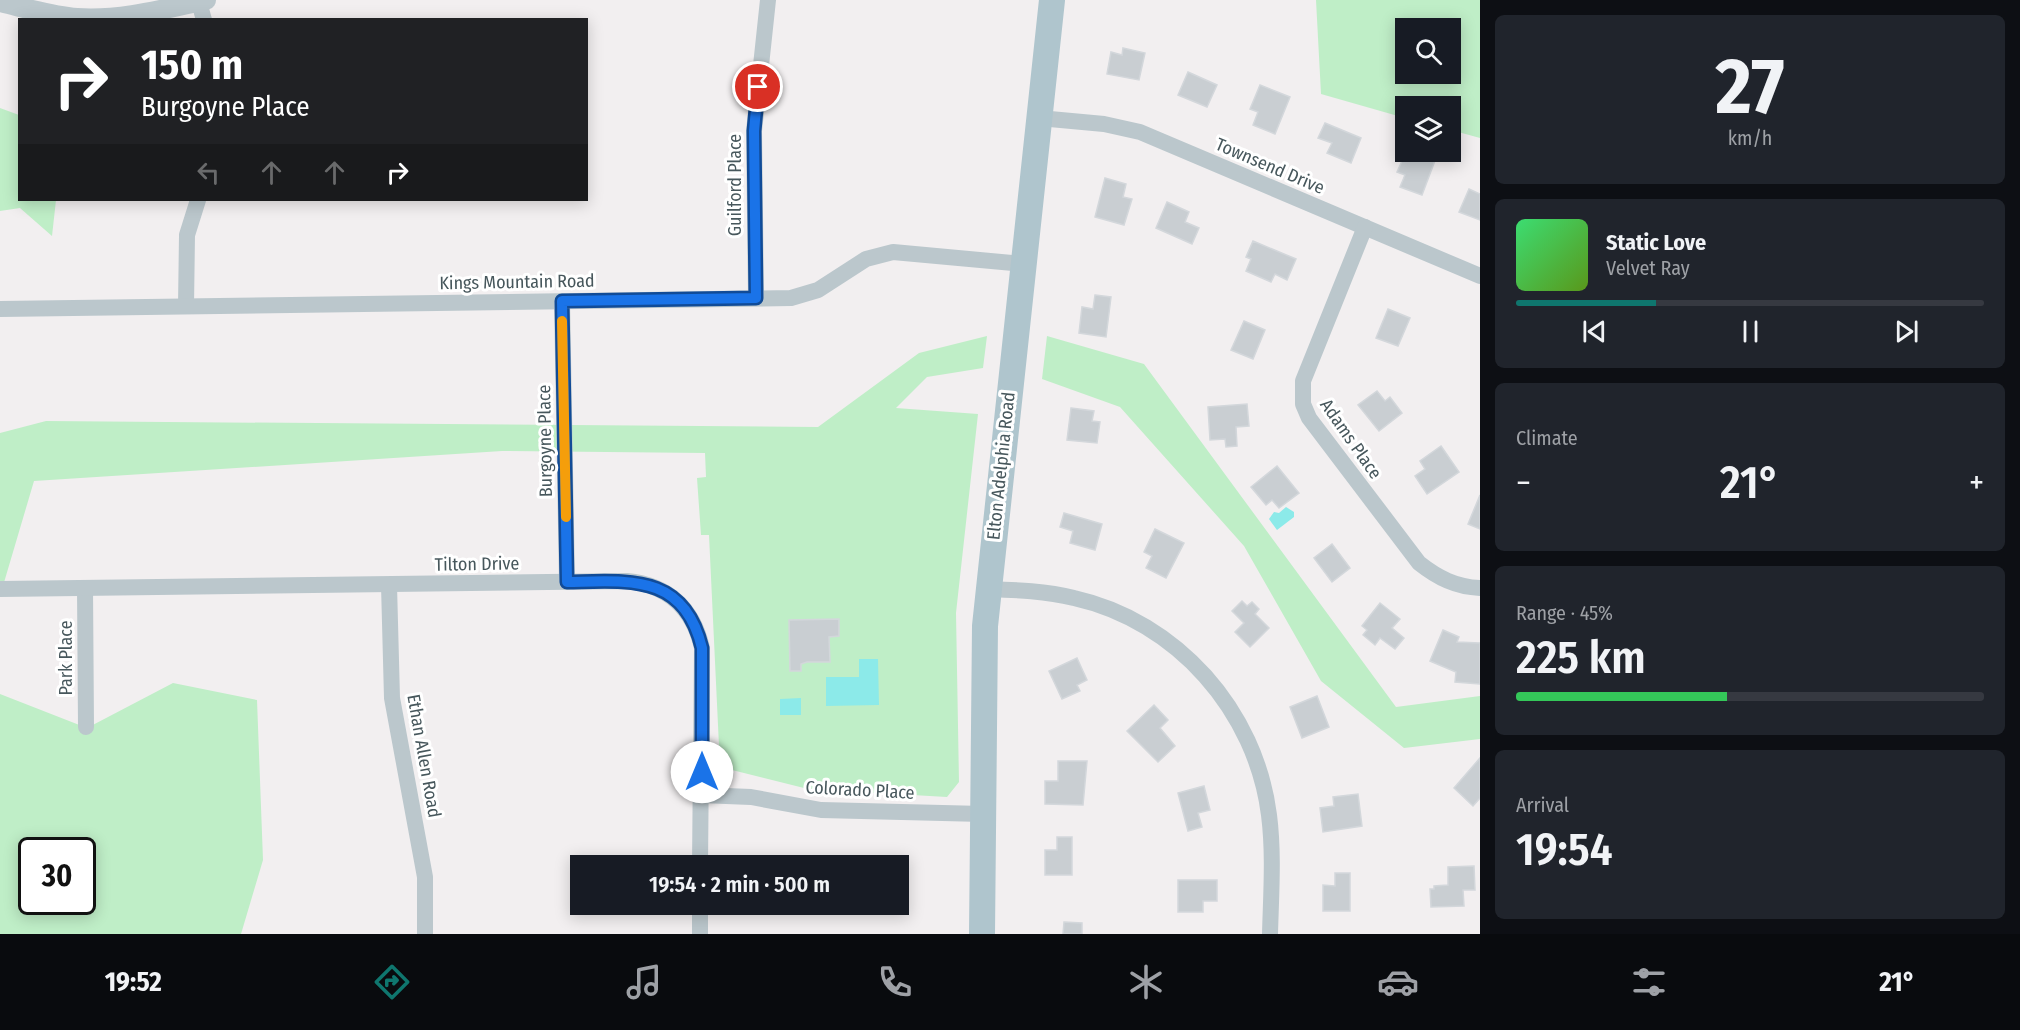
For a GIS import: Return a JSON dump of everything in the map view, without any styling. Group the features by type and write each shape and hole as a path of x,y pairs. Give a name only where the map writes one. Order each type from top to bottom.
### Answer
{"main road":[{"name":"Elton Adelphia Road","path":"982,934 985,626 1052,0"}],"street":[{"name":"Guilford Place","path":"756,298 754,131 768,0"},
{"path":"0,2 57,15 106,18 203,7"},
{"name":"Townsend Drive","path":"1039,118 1104,124 1140,132 1480,276"},
{"path":"186,306 187,235 198,201"},
{"name":"Adams Place","path":"1365,227 1303,381 1303,404 1310,418 1419,563 1442,579 1460,586 1480,588"},
{"name":"Kings Mountain Road","path":"0,309 791,298 827,285 866,260 893,252 1023,264"},
{"name":"Burgoyne Place","path":"562,301 567,582"},
{"name":"Tilton Drive","path":"0,589 627,581 648,584 669,594 685,608 692,618 702,648 700,855"},
{"name":"Ethan Allen Road","path":"388,585 392,698 425,877 425,934"},
{"name":"Park Place","path":"85,588 86,727"},
{"path":"988,589 1055,594 1094,603 1116,611 1169,642 1217,689 1239,721 1253,754 1267,804 1271,846 1270,934"},
{"name":"Colorado Place","path":"701,795 751,797 821,810 983,813"},
{"path":"700,915 700,934"}],"green space":[{"path":"1316,0 1480,0 1480,138 1461,133 1461,96 1395,96 1395,115 1321,94"},
{"path":"0,108 18,115 18,201 56,201 52,236 20,208 0,211"},
{"path":"987,336 983,368 927,377 896,408 978,414 956,613 959,782 947,797 808,789 720,767 709,535 701,535 697,478 706,477 705,453 502,451 34,481 0,596 0,433 46,421 818,427 919,353"},
{"path":"1047,336 1144,364 1396,707 1480,696 1480,739 1404,748 1321,681 1244,546 1120,407 1042,379"},
{"path":"173,683 257,700 263,860 241,934 0,934 0,694 87,728"}],"water":[{"path":"1286,507 1294,512 1294,517 1277,530 1269,519 1274,512 1279,513"},
{"path":"859,659 878,659 879,705 826,706 826,677 859,677"},
{"path":"801,698 801,715 780,715 780,699"}],"building":[{"path":"1123,48 1145,53 1139,80 1107,74 1111,52 1122,55"},
{"path":"1188,72 1217,85 1207,107 1178,95"},
{"path":"1260,85 1290,97 1275,134 1253,125 1258,112 1250,109"},
{"path":"1325,123 1361,138 1351,163 1327,153 1332,143 1318,138"},
{"path":"1402,162 1434,162 1422,195 1400,187 1405,175 1397,172"},
{"path":"1105,178 1126,184 1123,197 1132,199 1124,225 1095,217"},
{"path":"1469,189 1480,194 1480,220 1459,212"},
{"path":"1167,202 1189,212 1185,222 1199,228 1192,244 1156,228"},
{"path":"1253,241 1296,259 1287,280 1275,274 1271,282 1246,271 1251,259 1246,257"},
{"path":"1095,295 1111,297 1106,337 1079,333 1082,307 1093,309"},
{"path":"1388,309 1410,318 1398,346 1376,338"},
{"path":"1244,321 1265,330 1253,359 1231,350"},
{"path":"1377,391 1385,401 1390,397 1402,413 1379,431 1358,405"},
{"path":"1247,404 1249,426 1236,427 1237,446 1226,447 1225,439 1210,440 1208,407"},
{"path":"1071,408 1094,411 1092,421 1100,422 1097,443 1067,440"},
{"path":"1441,446 1459,472 1427,494 1415,476 1425,469 1420,461"},
{"path":"1277,466 1299,493 1279,508 1272,500 1266,505 1251,487"},
{"path":"1480,495 1480,529 1468,524"},
{"path":"1064,513 1102,524 1095,550 1070,543 1073,531 1060,527"},
{"path":"1155,529 1184,543 1166,578 1146,568 1152,556 1144,552"},
{"path":"1332,544 1350,568 1332,582 1314,558"},
{"path":"1242,601 1247,606 1252,602 1259,609 1255,614 1269,628 1250,647 1235,632 1244,623 1232,611"},
{"path":"1380,603 1400,619 1392,628 1404,638 1395,649 1380,638 1375,645 1363,635 1367,630 1362,626"},
{"path":"839,619 839,636 829,637 830,662 807,662 801,664 801,671 790,671 789,620"},
{"path":"1443,630 1459,637 1457,642 1480,643 1480,684 1455,682 1456,672 1430,661"},
{"path":"1077,658 1087,680 1077,685 1080,691 1062,699 1049,671"},
{"path":"1317,696 1329,727 1302,738 1290,707"},
{"path":"1154,705 1168,720 1160,728 1175,746 1158,762 1127,731"},
{"path":"1480,758 1480,798 1473,806 1454,788"},
{"path":"1058,761 1087,761 1083,805 1045,804 1045,781 1058,781"},
{"path":"1204,786 1210,810 1198,813 1202,827 1188,831 1178,793"},
{"path":"1358,794 1362,826 1323,832 1320,808 1334,806 1333,797"},
{"path":"1057,837 1072,837 1072,875 1045,875 1045,850 1057,850"},
{"path":"1474,866 1475,890 1463,890 1464,906 1431,907 1430,889 1434,889 1434,886 1448,885 1448,867"},
{"path":"1335,873 1350,873 1350,911 1323,911 1323,885 1335,886"},
{"path":"1178,880 1217,880 1217,901 1203,901 1203,912 1178,912"},
{"path":"1064,922 1082,923 1082,934 1063,934"}],"slow traffic":[{"path":"562,321 566,517"}],"route":[{"path":"702,772 702,648 698,631 685,608 663,590 639,582 567,582 562,301 756,298 754,131 758,87"}]}
